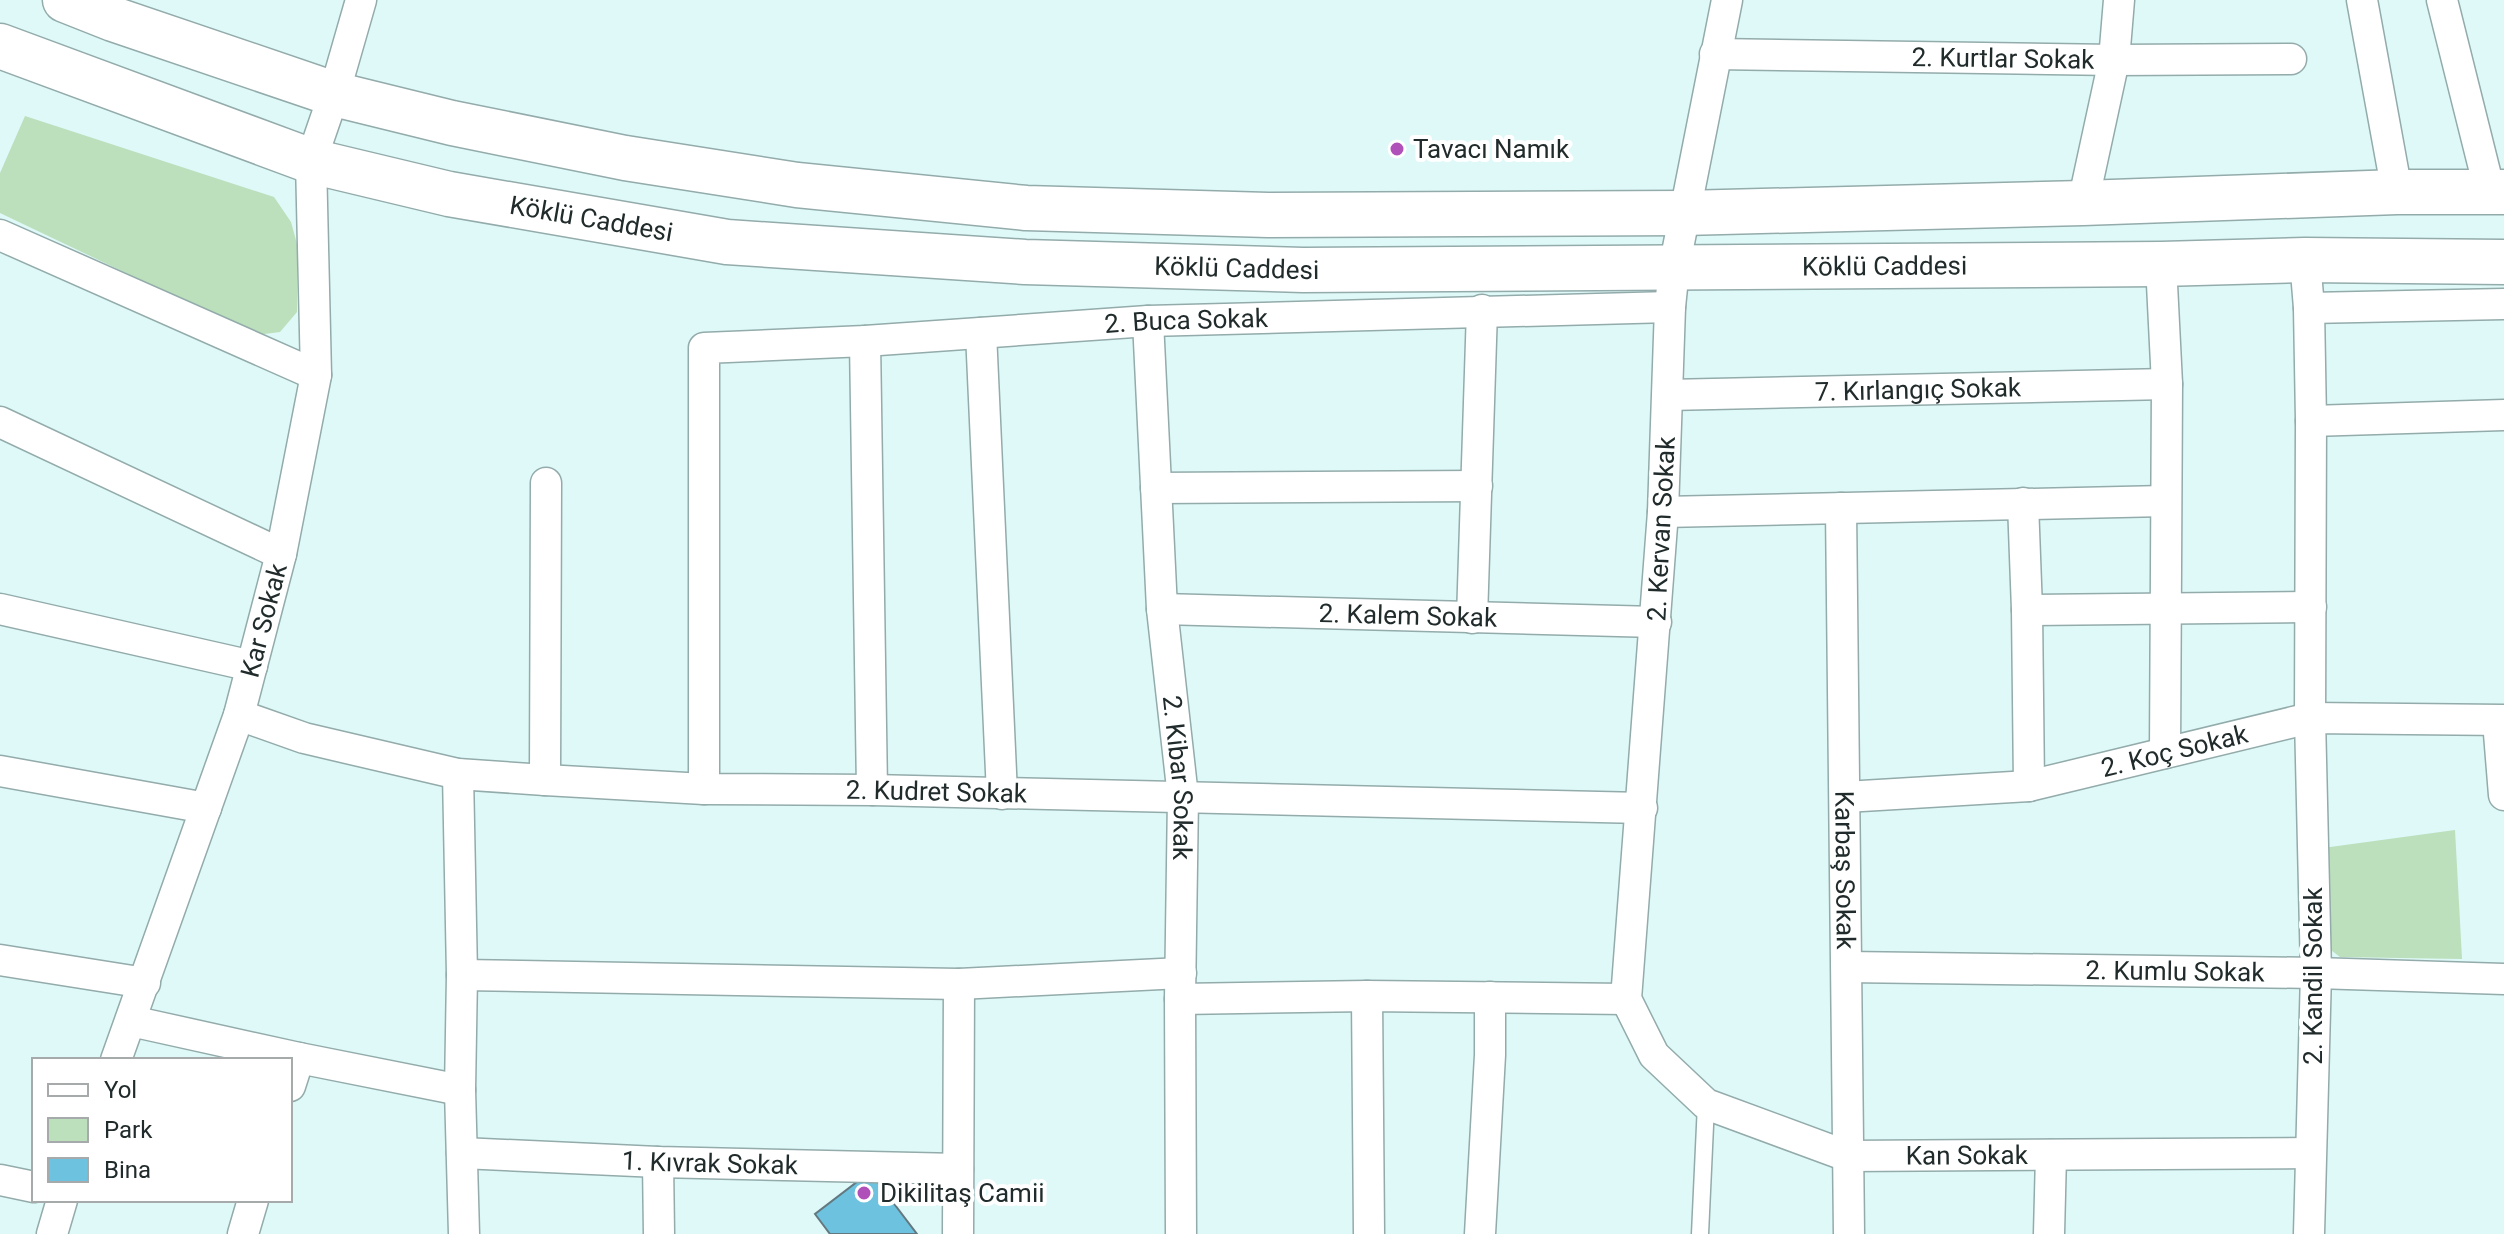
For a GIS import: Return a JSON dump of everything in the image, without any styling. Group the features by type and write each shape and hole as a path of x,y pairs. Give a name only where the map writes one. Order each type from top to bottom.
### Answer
{"main road":[{"name":"Köklü Caddesi","path":"65,0 334,94 452,123 641,161 797,185 1026,208 1268,215 1684,213 2397,192 2497,192"},
{"name":"Köklü Caddesi","path":"3,55 311,161 449,194 727,242 1025,262 1303,270 1672,287 2161,264 2305,260 2504,262"}],"street":[{"path":"311,161 361,0"},
{"name":"2. Kervan Sokak","path":"1626,999 1656,622 1672,287 1727,0"},
{"path":"2083,203 2114,60 2119,0"},
{"path":"2362,0 2397,192"},
{"path":"2442,0 2497,192"},
{"name":"2. Kurtlar Sokak","path":"1715,54 2114,60 2291,59"},
{"name":"Kar Sokak","path":"117,1058 239,715 281,554 316,375 311,161"},
{"path":"0,235 316,375"},
{"name":"2. Kandil Sokak","path":"2305,260 2311,421 2310,718 2316,973 2309,1234"},
{"path":"2161,264 2167,384 2165,753"},
{"name":"2. Buca Sokak","path":"704,789 704,348 865,341 1148,321 1482,310 1672,287"},
{"path":"2309,308 2504,304"},
{"path":"1472,618 1482,310"},
{"name":"2. Kibar Sokak","path":"1148,321 1162,609 1183,797 1181,1234"},
{"path":"981,333 1002,794"},
{"path":"865,341 872,790"},
{"name":"7. Kırlangıç Sokak","path":"1668,395 2167,384"},
{"path":"2311,421 2504,415"},
{"path":"0,422 281,554"},
{"path":"545,780 546,483"},
{"path":"1156,488 1477,486"},
{"path":"1663,512 2165,501"},
{"path":"2023,503 2029,786"},
{"name":"Karbaş Sokak","path":"1841,508 1849,1234"},
{"path":"2027,610 2311,607"},
{"path":"0,609 252,666"},
{"name":"2. Kalem Sokak","path":"1162,609 1656,622"},
{"name":"2. Kudret Sokak","path":"239,715 304,738 458,774 545,780 704,789 872,790 1642,808"},
{"name":"2. Koç Sokak","path":"1845,797 2029,786 2310,718 2501,721"},
{"path":"2501,721 2504,795"},
{"path":"0,771 206,808"},
{"path":"458,774 464,1234"},
{"path":"0,960 145,983"},
{"name":"2. Kumlu Sokak","path":"1847,967 2316,973 2504,979"},
{"path":"462,975 1180,986 1367,996 1626,999"},
{"path":"958,1234 959,984"},
{"path":"1367,996 1369,1234"},
{"path":"1480,1234 1489,1084 1490,997"},
{"name":"Kan Sokak","path":"1626,999 1654,1055 1706,1104 1847,1156 2310,1153"},
{"path":"131,1021 249,1058"},
{"path":"294,1072 460,1090"},
{"name":"1. Kıvrak Sokak","path":"462,1153 658,1162 958,1169"},
{"path":"2049,1234 2051,1155"},
{"path":"658,1162 659,1234"},
{"path":"0,1180 32,1187"},
{"path":"52,1234 61,1202"},
{"path":"243,1234 252,1202"}],"lane":[{"path":"1700,1234 1706,1104"}],"green space":[{"path":"25,116 274,197 291,222 297,244 297,312 280,332 256,335 0,213 0,173"},
{"path":"2455,830 2462,959 2340,957 2327,947 2323,848"}],"building":[{"name":"Dikilitaş Camii","path":"870,1172 917,1234 830,1234 815,1214"}],"place":[{"name":"Tavacı Namık","path":"1397,149"},
{"name":"Dikilitaş Camii","path":"864,1193"}]}
